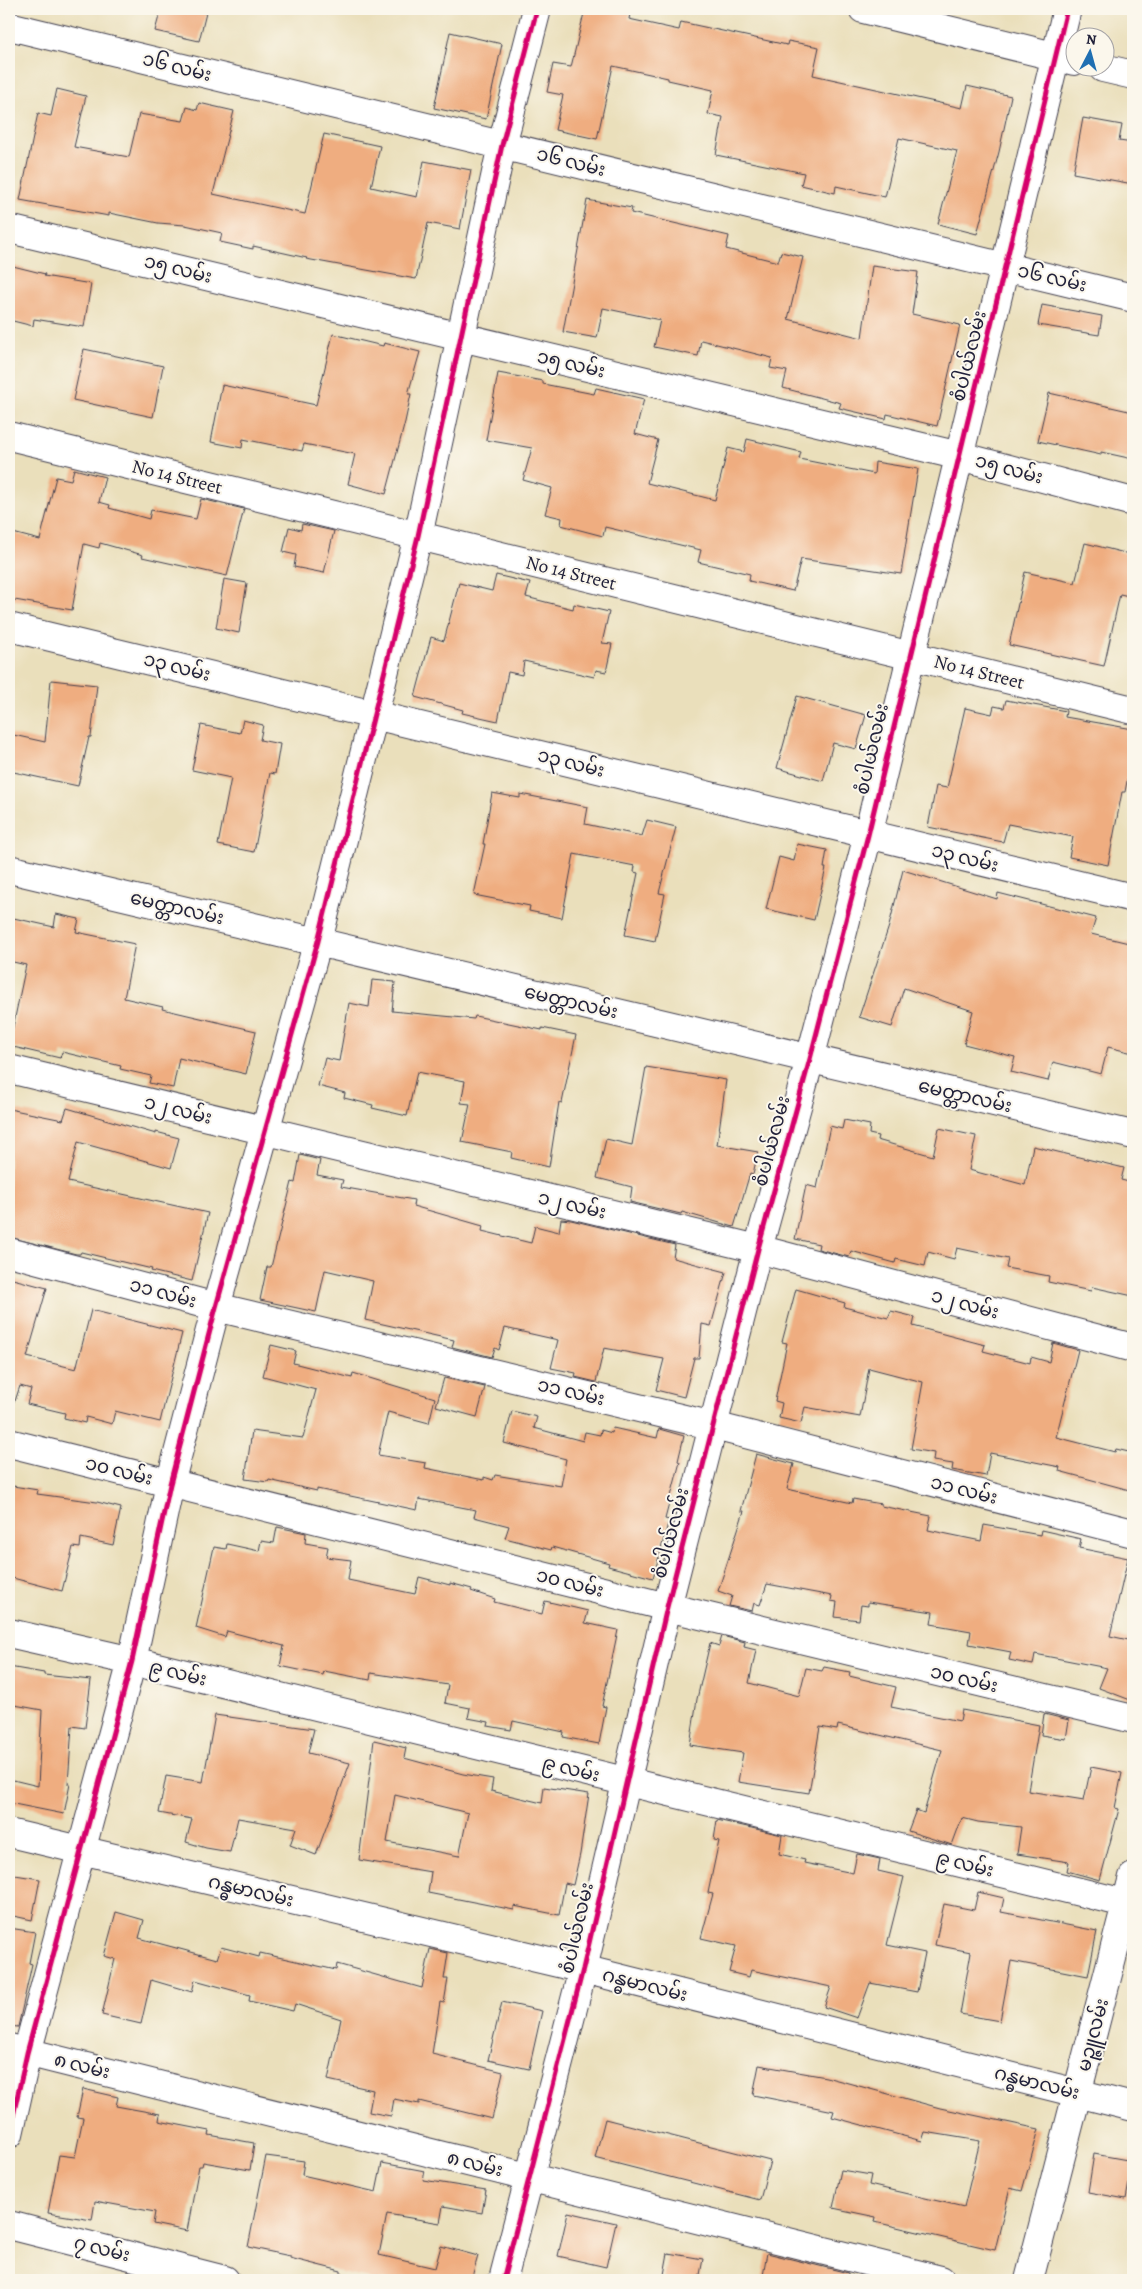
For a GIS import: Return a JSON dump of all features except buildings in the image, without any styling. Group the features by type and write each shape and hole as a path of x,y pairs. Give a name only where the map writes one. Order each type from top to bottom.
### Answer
{"street":[{"path":"9,21 12,9"},
{"path":"9,2134 18,2050 82,1851 132,1662 170,1484 216,1307 318,941 375,715 418,536 502,144 537,9"},
{"path":"863,9 1064,58"},
{"name":"စံပါယ်လမ်း","path":"1066,28 1067,9"},
{"name":"၁၆ လမ်း","path":"9,26 1133,298"},
{"name":"စံပါယ်လမ်း","path":"503,2280 583,1970 666,1607 758,1249 868,835 910,655 1006,267 1064,62"},
{"path":"1114,71 1133,75"},
{"name":"၁၅ လမ်း","path":"9,229 459,338 960,456 1133,502"},
{"name":"No 14 Street","path":"9,436 1133,710"},
{"name":"၁၃ လမ်း","path":"9,627 1133,898"},
{"name":"မေတ္တာလမ်း","path":"9,869 1133,1135"},
{"name":"၁၂ လမ်း","path":"9,1069 758,1249 1133,1348"},
{"name":"၁၁ လမ်း","path":"9,1252 216,1307 714,1426 1133,1533"},
{"name":"၁၀ လမ်း","path":"9,1443 666,1607 1133,1719"},
{"name":"၉ လမ်း","path":"9,1634 626,1782 1131,1895"},
{"name":"ဂန္ဓမာလမ်း","path":"9,1833 583,1970 1133,2108"},
{"name":"မဉ္ဇူလမ်း","path":"1029,2280 1131,1895"},
{"name":"၈ လမ်း","path":"18,2050 941,2280"},
{"name":"၇ လမ်း","path":"9,2225 225,2280"}],"cycle path":[{"path":"9,2134 27,2053 132,1661 170,1484 216,1307 318,941 418,536 502,145 537,9"},
{"path":"503,2280 583,1969 667,1607 758,1249 868,835 1067,9"}]}
